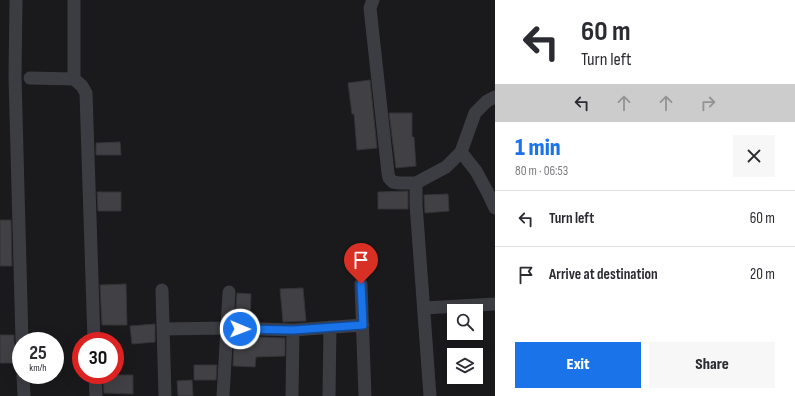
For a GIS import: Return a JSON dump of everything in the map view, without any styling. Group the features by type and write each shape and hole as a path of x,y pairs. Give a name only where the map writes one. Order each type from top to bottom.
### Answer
{"street":[{"path":"16,0 15,76 22,332"},
{"path":"74,0 74,79"},
{"path":"373,0 370,8 388,173 389,178 393,182 416,183 446,167 461,152 475,113 487,101 495,97"},
{"path":"30,78 74,79 82,86 86,93 94,332"},
{"path":"461,152 476,171 495,208"},
{"path":"416,183 416,204 430,396"},
{"path":"361,284 365,396"},
{"path":"162,290 165,396"},
{"path":"223,396 229,292"},
{"path":"424,308 495,304"},
{"path":"164,329 227,328 293,330 363,325"},
{"path":"329,396 330,327"},
{"path":"292,396 293,330"},
{"path":"23,384 24,396"},
{"path":"96,384 96,396"}],"building":[{"path":"370,80 377,148 357,150 354,114 352,114 348,83"},
{"path":"389,113 412,113 412,137 414,137 416,166 396,168"},
{"path":"120,142 121,155 96,155 96,143"},
{"path":"408,191 408,209 378,209 378,192"},
{"path":"97,192 121,192 121,211 98,211"},
{"path":"448,194 449,211 425,213 424,195"},
{"path":"0,220 11,220 12,266 0,266"},
{"path":"126,284 127,325 102,325 100,285"},
{"path":"303,288 306,321 283,322 280,289"},
{"path":"237,293 251,294 250,321 235,320"},
{"path":"155,324 155,342 132,344 130,326"},
{"path":"0,335 12,335 12,363 0,363"},
{"path":"234,336 285,338 285,356 256,357 255,367 233,366"},
{"path":"194,365 217,365 216,380 194,380"},
{"path":"124,375 133,375 133,394 104,393 104,384 124,384"},
{"path":"192,380 193,396 178,396 177,381"}],"route":[{"path":"240,329 293,330 363,325 361,284"}]}
